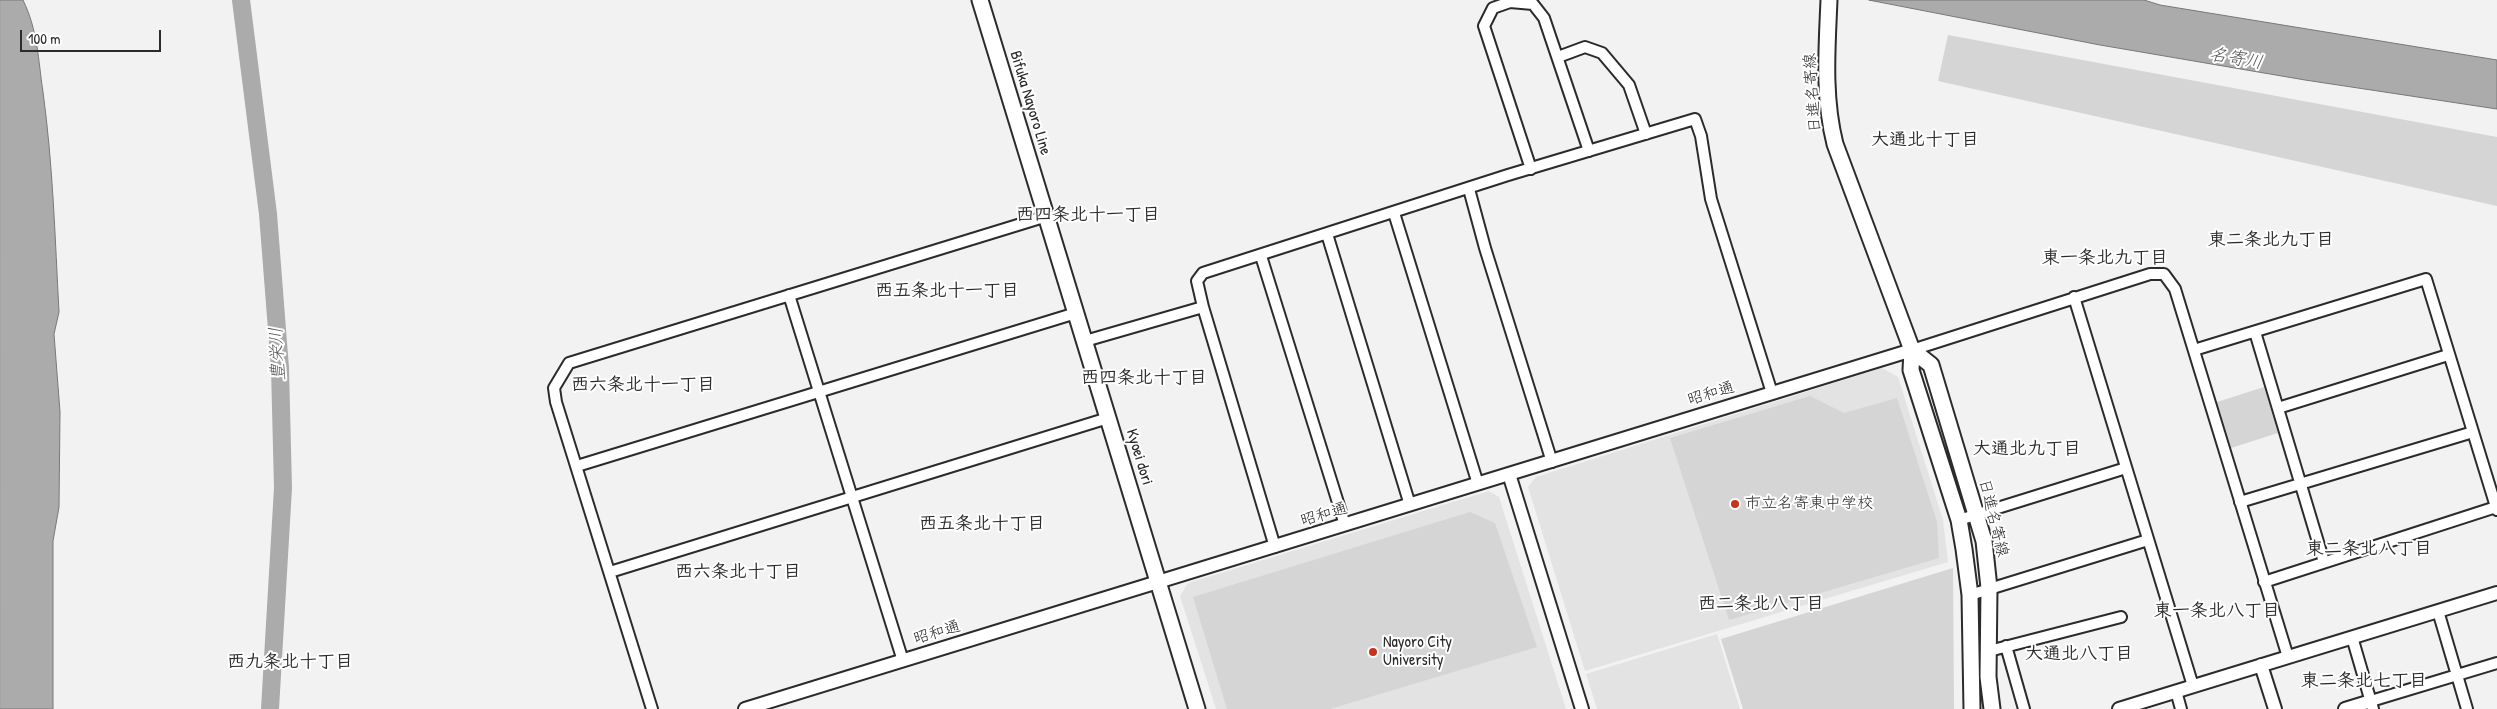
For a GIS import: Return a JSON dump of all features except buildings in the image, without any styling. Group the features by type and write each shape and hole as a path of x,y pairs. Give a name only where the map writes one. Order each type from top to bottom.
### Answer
{"main road":[{"name":"Bifuka Nayoro Line","path":"980,0 1047,216"},
{"name":"日進名寄線","path":"1829,0 1826,76 1829,122 1834,144 1912,350 1911,370 1958,520 1970,594 1972,709"},
{"name":"Kyoei dori","path":"1047,216 1197,709"},
{"name":"日進名寄線","path":"1912,350 1931,365 1984,540 1989,588 1988,676 1992,709"}],"street":[{"path":"1531,169 1484,26 1493,8 1510,2 1533,4 1544,18 1589,150"},
{"path":"1558,57 1585,47 1602,53 1629,84 1646,134"},
{"path":"1275,547 1203,307 1197,281 1203,273 1589,150 1695,119 1701,136 1711,199 1772,393"},
{"path":"1469,189 1485,248 1552,462"},
{"path":"1394,213 1478,484"},
{"path":"652,709 554,388 569,363 1047,216"},
{"path":"1327,234 1410,505"},
{"path":"1261,256 1345,525"},
{"path":"1912,350 2150,274 2164,274 2175,289 2288,657"},
{"path":"2194,350 2426,279 2497,509 2264,582"},
{"path":"789,295 903,660"},
{"path":"2074,297 2193,686"},
{"path":"1084,341 1203,307"},
{"path":"577,466 1076,313"},
{"path":"2255,332 2324,562"},
{"name":"昭和通","path":"745,709 1912,350"},
{"path":"2278,408 2448,355"},
{"path":"610,572 1108,418"},
{"path":"2240,502 2473,432"},
{"path":"1958,520 2126,468"},
{"path":"1509,474 1582,709"},
{"path":"1970,594 2148,540"},
{"path":"2118,709 2497,593"},
{"path":"2438,611 2467,709"},
{"path":"1989,651 2121,617"},
{"path":"2352,637 2372,705"},
{"path":"2006,646 2024,709"},
{"path":"2345,709 2372,705 2497,663"},
{"path":"2262,665 2275,709"},
{"path":"2176,691 2181,709"}],"shaded area":[{"path":"1948,35 2497,137 2497,206 1938,81"},
{"name":"市立名寄東中学校","path":"1882,368 1898,377 1943,520 1948,562 1585,671 1528,487 1536,477"},
{"path":"2264,387 2278,433 2231,448 2217,402"},
{"path":"1810,396 1844,413 1897,398 1937,522 1939,558 1729,620 1670,438"},
{"name":"Nayoro City University","path":"1489,491 1499,497 1566,709 1216,709 1180,596 1188,583"},
{"name":"Nayoro City University","path":"1470,512 1495,523 1537,647 1330,709 1227,709 1193,597"},
{"path":"1953,568 1954,709 1743,709 1721,639"},
{"path":"1717,634 1740,709 1597,709 1586,674"}],"water":[{"path":"0,0 23,0 32,23 46,119 51,174 59,312 54,334 60,412 59,507 53,541 53,709 0,709"},
{"name":"名寄川","path":"1869,0 2144,0 2160,5 2497,60 2497,109 2305,80 2100,45"}],"waterway":[{"name":"豊栄川","path":"241,0 268,214 280,368 283,488 270,709"}],"place":[{"name":"市立名寄東中学校","path":"1735,504"},
{"name":"Nayoro City University","path":"1373,652"}],"district":[{"name":"大通北十丁目","path":"1925,140"},
{"name":"西四条北十一丁目","path":"1088,215"},
{"name":"東二条北九丁目","path":"2271,240"},
{"name":"東一条北九丁目","path":"2105,258"},
{"name":"西五条北十一丁目","path":"947,291"},
{"name":"西四条北十丁目","path":"1144,378"},
{"name":"西六条北十一丁目","path":"643,385"},
{"name":"大通北九丁目","path":"2027,449"},
{"name":"西五条北十丁目","path":"982,524"},
{"name":"東二条北八丁目","path":"2369,549"},
{"name":"西六条北十丁目","path":"738,572"},
{"name":"西二条北八丁目","path":"1761,604"},
{"name":"東一条北八丁目","path":"2217,611"},
{"name":"大通北八丁目","path":"2079,654"},
{"name":"西九条北十丁目","path":"290,662"},
{"name":"東二条北七丁目","path":"2364,681"}]}
